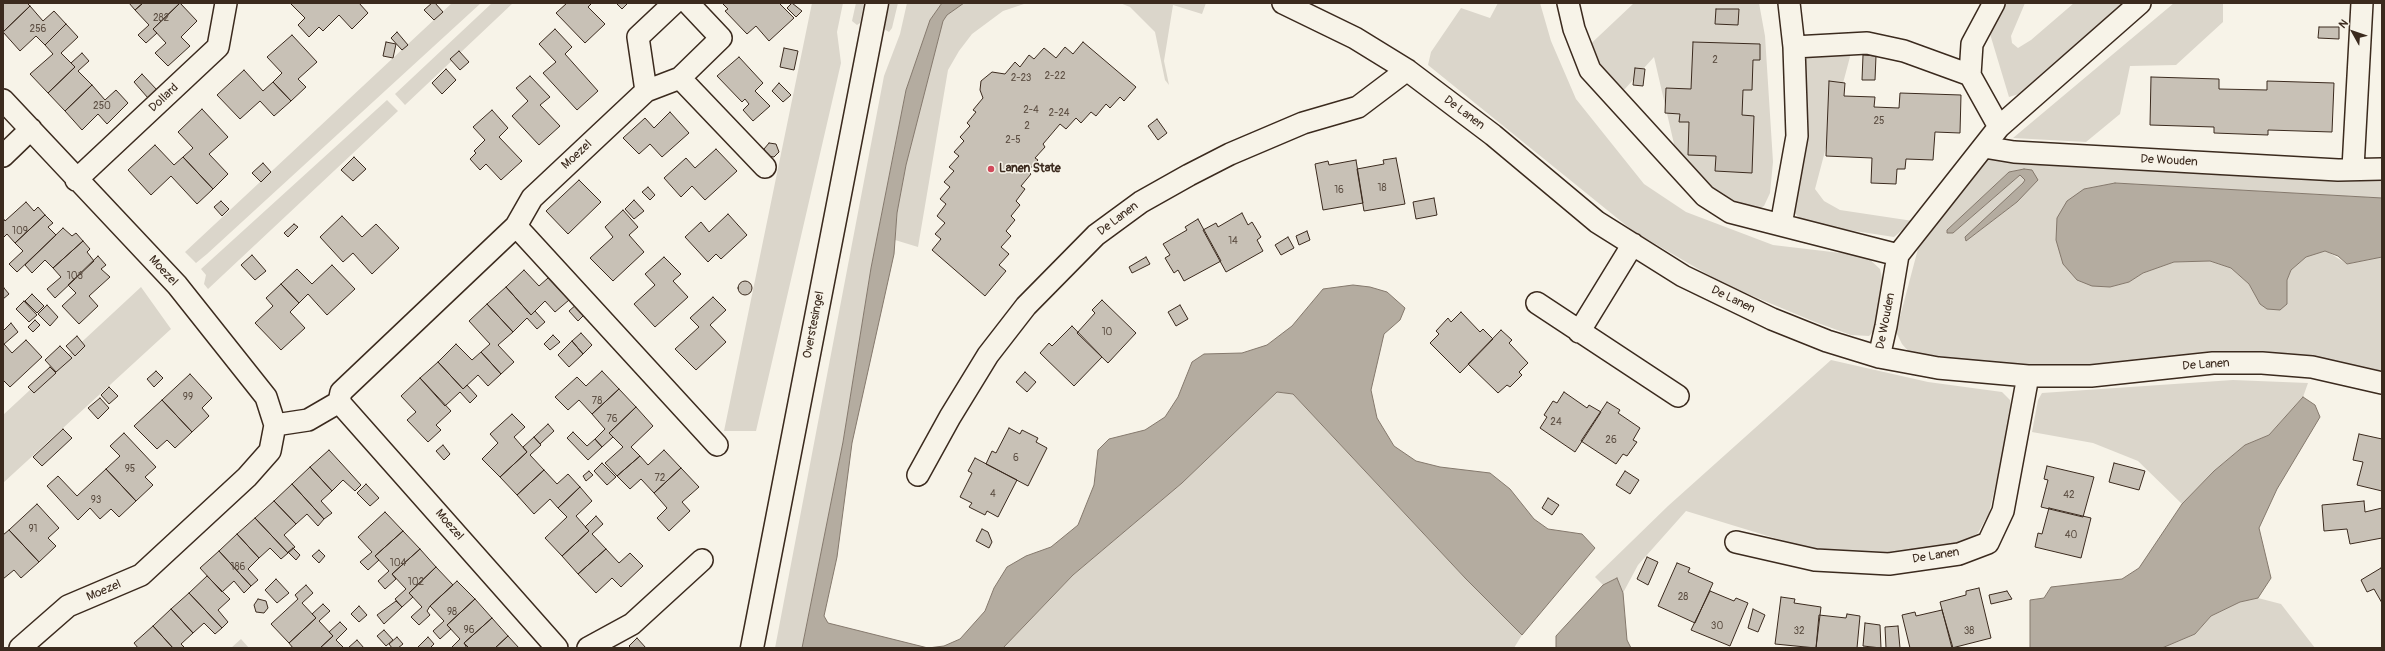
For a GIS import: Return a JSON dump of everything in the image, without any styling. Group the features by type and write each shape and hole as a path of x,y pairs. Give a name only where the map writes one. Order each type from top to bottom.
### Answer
{"street":[{"name":"Dollard","path":"76,180 218,47 226,3"},
{"path":"646,90 638,37 674,3"},
{"name":"Moezel","path":"558,648 339,402 341,392 516,226 532,198 646,90 680,78 721,38 688,3"},
{"name":"Overstesingel","path":"752,648 877,3"},
{"name":"De Lanen","path":"1283,3 1355,38 1407,70 1493,135 1597,222 1683,276 1772,319 1827,341 1879,357 1938,368 2028,376 2091,376 2213,363 2262,363 2312,366 2382,383"},
{"path":"1568,3 1574,29 1590,70 1705,196 1730,212 1898,255"},
{"path":"1781,225 1797,136 1794,47 1789,3"},
{"path":"1994,3 1972,44 1970,75 1999,127"},
{"name":"De Wouden","path":"1879,357 1886,326 1898,255 1984,148 1999,127 2140,3"},
{"path":"2353,168 2362,3"},
{"path":"1794,47 1867,43 1904,51 1970,75"},
{"name":"De Lanen","path":"918,475 950,416 988,355 1026,306 1096,235 1141,202 1230,154 1303,123 1358,107 1407,70"},
{"path":"680,78 766,167"},
{"name":"Moezel","path":"3,100 76,180 177,285 266,397 276,425 270,451 247,477 141,575 68,606 20,648"},
{"path":"3,156 31,129"},
{"name":"De Wouden","path":"1984,148 2046,154 2338,170 2353,168 2382,169"},
{"path":"516,226 717,445"},
{"path":"1578,332 1633,244"},
{"path":"1537,303 1578,332 1678,396"},
{"name":"De Lanen","path":"1736,542 1815,560 1889,564 1959,554 1988,543 2003,511 2028,376"},
{"path":"276,425 308,420 339,402"},
{"path":"588,648 632,624 702,560"}],"shaded area":[{"path":"452,3 481,3 207,254 196,263 185,252"},
{"path":"492,3 513,3 405,105 395,94"},
{"path":"812,3 843,3 837,32 841,63 756,431 724,431"},
{"path":"856,3 864,3 860,23 857,25 852,21"},
{"path":"890,3 898,3 892,28 889,32 884,29"},
{"path":"907,3 942,3 930,20 906,90 871,268 843,442 802,648 775,648 884,76 900,34"},
{"path":"942,3 964,3 947,15 943,21 906,165 897,213 894,254 852,443 837,557 824,616 828,623 928,648 802,648 843,442 871,268 906,90 930,20"},
{"path":"964,3 1027,3 1003,11 972,34 959,51 948,70 918,247 895,240 897,213 906,165 943,21 947,15"},
{"path":"1120,3 1206,3 1202,14 1173,5 1164,61 1169,85 1165,80 1155,32 1130,7"},
{"path":"1498,3 1540,3 1551,41 1576,99 1644,184 1686,212 1773,245 1866,256 1880,269 1885,291 1877,328 1869,336 1851,335 1815,322 1724,284 1633,231 1428,65 1431,52 1461,8 1490,18"},
{"path":"1634,3 1759,3 1765,36 1773,162 1770,193 1764,206 1751,213 1683,183 1654,57 1613,102 1581,53"},
{"path":"1993,3 2025,3 2011,36 2012,43 2018,48 2031,40 2074,3 2129,3 2019,94 2009,97 1987,24"},
{"path":"2174,3 2223,3 2223,22 2176,65 2130,66 2120,114 2086,142 2013,138"},
{"path":"1851,53 1815,189 1824,201 1840,210 1913,221 1894,237 1803,223 1791,208 1800,59 1819,55"},
{"path":"387,100 398,111 208,289 204,284 206,275 201,269"},
{"path":"1988,156 2382,179 2382,198 2115,183 2084,189 2110,287 2129,282 2143,273 2174,262 2210,261 2231,268 2249,284 2260,304 2287,304 2287,280 2291,270 2306,257 2325,250 2347,264 2382,257 2382,371 2333,360 2275,353 2228,352 2084,365 2028,366 1974,361 1909,352 1902,344 1896,332 1919,245 1925,233","holes":["2024,169 2032,170 2017,202 1966,241 2023,183 2025,180 2020,175 1953,233 1947,233 1947,230 2009,172"]},
{"path":"2024,169 2032,170 2038,180 2017,202 1966,241 1965,237 2023,183 2025,180 2020,175 1953,233 1947,233 1947,230 2009,172"},
{"path":"2115,183 2382,198 2382,257 2347,264 2338,256 2325,251 2306,257 2291,270 2287,280 2287,304 2280,310 2267,309 2260,304 2249,284 2231,268 2210,261 2174,262 2143,273 2129,282 2110,287 2092,286 2077,280 2063,264 2056,240 2057,218 2067,201 2084,189"},
{"path":"1353,285 1370,287 1387,292 1405,308 1400,320 1384,334 1371,390 1377,418 1394,446 1416,461 1440,467 1490,473 1510,489 1534,519 1548,529 1582,534 1595,548 1522,635 1466,579 1293,394 1277,392 1182,483 1073,575 1003,648 928,648 944,646 960,639 985,611 994,588 1007,567 1026,556 1051,547 1078,525 1094,485 1098,450 1109,439 1145,430 1165,417 1178,397 1192,362 1204,354 1242,353 1267,345 1292,326 1323,289"},
{"path":"141,287 171,329 3,483 3,415"},
{"path":"1831,360 1928,382 2002,392 2010,400 2012,415 1989,513 1978,533 1957,546 1880,554 1844,555 1807,548 1686,511 1638,565 1623,593 1617,578 1603,585 1595,577 1668,506"},
{"path":"2233,380 2308,383 2303,397 2269,435 2245,445 2214,471 2182,504 2138,461 2093,443 2032,432 2038,400 2042,393"},
{"path":"1277,392 1293,394 1466,579 1522,635 1514,648 1003,648 1073,575 1182,483"},
{"path":"2303,397 2315,405 2320,417 2277,489 2259,528 2271,578 2258,598 2240,602 2211,616 2195,634 2162,648 2030,648 2030,600 2044,598 2051,587 2122,579 2139,568 2182,504 2214,471 2245,445 2269,435"},
{"path":"1617,578 1623,593 1627,640 1631,648 1556,648 1556,636 1603,585"},
{"path":"2258,598 2281,604 2315,648 2162,648 2195,634 2211,616 2240,602"},
{"path":"241,639 249,648 231,648"}],"building":[{"path":"3,3 27,3 30,6 3,32"},
{"path":"129,3 143,3 135,10"},
{"path":"143,3 180,3 153,29 157,33 146,43 138,35 149,25 135,10"},
{"path":"180,3 197,21 181,37 190,46 168,66 155,53 166,43 153,29"},
{"path":"290,3 359,3 368,13 352,29 339,15 323,31 319,27 309,37 298,25 305,18"},
{"path":"432,3 435,3 443,12 434,20 424,10"},
{"path":"567,3 592,3 588,7 605,24 585,43 556,13"},
{"path":"616,3 628,3 622,9"},
{"path":"722,3 779,3 794,18 769,41 756,26 747,34 725,11 728,9"},
{"path":"792,3 802,11 796,17 787,8"},
{"path":"30,6 43,21 54,11 66,24 45,45 36,36 20,51 3,32"},
{"path":"1716,9 1739,9 1738,25 1715,24"},
{"path":"66,24 78,37 61,53 75,67 48,93 30,74 53,54 45,45"},
{"path":"2319,27 2339,27 2339,39 2318,38"},
{"path":"555,29 572,47 565,54 598,91 577,110 543,73 556,62 539,44"},
{"path":"397,32 408,45 402,50 391,38"},
{"path":"292,35 317,62 298,79 306,87 291,101 273,82 282,73 267,57"},
{"path":"386,42 396,44 393,58 383,56"},
{"name":"Lanen State","path":"1083,42 1136,87 1124,101 1120,97 1110,108 1106,104 1096,116 1091,112 1081,123 1076,118 1066,129 1060,124 1043,144 1045,147 1035,158 1038,160 1028,171 1031,174 1021,186 1025,189 1016,201 1020,205 1011,216 1015,220 1006,231 1011,236 1001,247 1009,254 999,265 1006,271 985,296 932,250 941,239 935,234 945,223 937,216 946,204 940,199 950,187 944,182 954,171 949,167 959,156 954,152 964,141 960,137 970,126 967,123 976,112 973,110 983,98 980,90 981,81 992,72 1005,74 1015,62 1020,67 1029,55 1034,59 1044,48 1056,58 1065,47 1073,54"},
{"path":"1693,42 1760,44 1760,60 1753,60 1752,90 1743,90 1742,115 1754,116 1752,173 1715,171 1716,156 1688,155 1689,122 1679,122 1680,114 1665,113 1666,88 1691,89"},
{"path":"784,48 798,51 794,70 780,67"},
{"path":"459,51 469,62 460,70 450,59"},
{"path":"82,53 89,61 78,71 92,85 65,111 48,93 75,67 71,63"},
{"path":"1863,55 1876,56 1875,80 1862,80"},
{"path":"739,57 763,83 755,91 770,106 753,121 743,110 749,104 745,99 742,102 717,76"},
{"path":"1635,68 1645,69 1643,86 1633,85"},
{"path":"446,69 456,80 442,94 432,83"},
{"path":"244,70 263,91 273,82 291,101 274,116 260,101 240,119 217,95"},
{"path":"142,74 157,90 148,98 134,82"},
{"path":"530,76 550,97 540,105 560,126 539,145 512,116 528,101 516,88"},
{"path":"2151,77 2219,79 2219,89 2267,90 2267,81 2334,83 2332,132 2268,130 2268,135 2214,133 2214,127 2150,125"},
{"path":"1829,81 1845,83 1844,96 1875,97 1874,107 1899,108 1900,93 1961,95 1960,133 1935,132 1933,160 1906,159 1905,169 1897,169 1896,184 1871,183 1872,158 1826,156"},
{"path":"779,83 791,95 783,102 772,91"},
{"path":"92,85 105,100 116,90 128,103 107,124 98,114 82,130 65,111"},
{"path":"202,109 228,137 209,154 228,174 213,189 183,157 193,148 178,132"},
{"path":"492,110 508,128 499,137 522,161 501,180 486,164 480,170 470,159 476,153 474,151 485,140 473,127"},
{"path":"670,112 689,133 662,157 650,144 639,154 623,138 645,118 654,128"},
{"path":"1157,119 1167,133 1158,140 1148,126"},
{"path":"769,143 776,144 779,152 774,157 767,156 764,149"},
{"path":"155,145 174,165 183,157 213,189 197,204 171,176 151,195 128,170"},
{"path":"716,149 737,171 705,200 692,186 681,197 664,178 686,158 695,168"},
{"path":"354,157 366,169 353,181 341,170"},
{"path":"1396,158 1405,204 1364,211 1357,169 1384,164 1383,160"},
{"path":"1356,160 1363,203 1323,210 1315,164 1328,161 1329,165"},
{"path":"263,163 271,172 261,182 252,173"},
{"path":"579,180 601,202 568,234 546,211"},
{"path":"648,187 655,195 650,200 642,192"},
{"path":"1434,198 1437,215 1416,219 1413,202"},
{"path":"634,200 644,211 634,219 625,209"},
{"path":"221,201 229,209 222,216 214,207"},
{"path":"26,202 34,211 38,207 45,215 15,243 7,234 3,238 3,218 5,221"},
{"path":"623,210 638,227 629,235 644,252 613,281 590,258 613,237 605,227"},
{"path":"1242,213 1248,225 1252,222 1261,237 1257,240 1263,251 1226,272 1203,230 1216,223 1218,227"},
{"path":"728,214 747,235 721,259 716,254 708,262 685,237 701,222 709,232"},
{"path":"45,215 53,223 48,227 56,235 17,272 9,264 23,251 15,243"},
{"path":"342,216 362,237 376,224 399,248 372,274 353,253 343,262 320,237"},
{"path":"1198,219 1221,261 1184,281 1178,270 1174,273 1165,258 1170,255 1163,244 1187,230 1185,227"},
{"path":"294,224 298,227 288,237 284,233"},
{"path":"63,228 72,236 76,233 83,241 53,268 45,260 32,273 25,265"},
{"path":"1307,231 1310,240 1299,245 1296,236"},
{"path":"1288,237 1294,248 1281,255 1275,245"},
{"path":"83,241 90,249 87,252 94,261 55,298 47,289 61,277 53,268"},
{"path":"252,255 266,271 255,280 241,265"},
{"path":"98,256 106,265 101,269 110,277 89,296 98,306 79,324 62,306 76,293 68,285"},
{"path":"664,257 681,274 673,281 688,297 655,327 634,304 655,285 645,274"},
{"path":"1146,257 1150,264 1132,273 1129,267"},
{"path":"332,265 355,289 327,315 308,294 299,303 281,284 297,269 312,284"},
{"path":"524,270 539,286 548,278 569,300 555,312 545,301 531,315 506,287"},
{"path":"745,281 750,283 752,288 750,293 745,295 740,293 738,288 740,283"},
{"path":"281,284 299,303 290,312 305,328 281,350 255,323 273,306 266,298"},
{"path":"506,287 531,315 535,311 545,322 537,329 527,318 513,332 487,304"},
{"path":"4,288 9,294 3,299 3,289"},
{"path":"32,294 44,306 37,313 25,301"},
{"path":"713,297 726,310 710,325 726,342 696,370 675,349 699,327 690,318"},
{"path":"1102,300 1136,333 1108,363 1077,333 1095,313 1092,310"},
{"path":"24,301 37,315 29,322 16,309"},
{"path":"487,304 513,332 498,345 514,362 501,374 481,352 490,344 469,321"},
{"path":"577,304 586,313 578,321 569,311"},
{"path":"47,305 58,317 50,326 38,314"},
{"path":"1180,305 1188,319 1176,326 1168,312"},
{"path":"1461,312 1480,332 1483,329 1493,339 1460,373 1430,343 1439,334 1436,331 1448,318 1451,322"},
{"path":"35,320 40,325 33,332 28,327"},
{"path":"11,323 18,332 3,345 3,331"},
{"path":"1072,326 1102,357 1074,386 1040,353 1049,343 1052,346"},
{"path":"1501,330 1512,340 1509,343 1528,363 1519,372 1522,375 1510,387 1507,385 1498,393 1468,364"},
{"path":"581,333 592,345 583,354 572,341"},
{"path":"553,335 560,342 550,350 544,344"},
{"path":"77,336 85,346 75,356 66,346"},
{"path":"26,340 42,357 10,387 3,380 3,345 4,344 12,353"},
{"path":"572,341 583,354 569,367 558,355"},
{"path":"456,344 472,360 481,352 501,374 488,386 478,375 463,389 438,362"},
{"path":"60,346 72,358 56,372 45,360"},
{"path":"438,362 463,389 467,385 477,396 470,403 460,392 445,406 420,378"},
{"path":"50,367 56,373 34,393 28,387"},
{"path":"156,371 163,378 154,387 147,379"},
{"path":"602,371 619,389 592,414 579,400 568,410 555,397 577,377 586,386"},
{"path":"1025,372 1036,382 1027,392 1016,382"},
{"path":"190,374 212,398 202,408 209,416 192,432 162,400"},
{"path":"420,378 451,411 436,425 441,430 428,442 407,420 416,412 401,396"},
{"path":"109,387 118,396 109,404 101,395"},
{"path":"619,389 636,407 609,433 613,437 602,447 595,439 605,429 592,414"},
{"path":"1564,392 1587,408 1589,405 1601,412 1575,452 1540,428 1547,417 1544,415 1553,401 1557,403"},
{"path":"100,398 109,408 98,419 88,408"},
{"path":"162,400 192,432 175,448 167,440 157,449 134,426"},
{"path":"1607,402 1620,410 1618,413 1640,428 1633,440 1637,442 1627,456 1623,454 1616,464 1581,441"},
{"path":"636,407 653,426 631,447 640,456 617,476 605,463 623,447 609,433"},
{"path":"512,414 525,427 514,437 527,452 500,477 482,459 498,443 490,434"},
{"path":"548,424 554,431 540,444 534,437"},
{"path":"1009,428 1020,434 1022,430 1038,438 1036,442 1047,448 1028,486 986,464 992,451 996,453"},
{"path":"63,429 72,438 42,466 33,457"},
{"path":"573,432 587,446 595,439 602,447 588,460 567,438"},
{"path":"124,433 156,467 145,477 153,485 136,501 106,469 120,456 110,446"},
{"path":"2359,434 2382,439 2382,491 2357,485 2363,462 2353,460"},
{"path":"534,437 541,445 530,455 544,470 517,495 500,477 527,452 523,447"},
{"path":"443,445 450,454 444,460 436,451"},
{"path":"329,450 361,485 355,491 343,480 332,491 310,467"},
{"path":"664,450 681,468 654,493 641,479 630,489 617,476 640,456 648,465"},
{"path":"975,458 1017,480 998,517 987,511 985,515 969,507 972,503 960,497 972,473 968,471"},
{"path":"602,463 616,477 607,485 594,471"},
{"path":"2114,463 2145,471 2139,490 2109,482"},
{"path":"2047,466 2094,477 2083,517 2041,507 2048,480 2044,479"},
{"path":"310,467 332,491 321,501 332,513 324,519 292,484"},
{"path":"681,468 699,487 682,502 690,511 669,531 657,518 667,508 654,493"},
{"path":"106,469 136,501 119,517 111,509 100,519 90,508 78,520 47,486 58,476 77,496"},
{"path":"544,470 557,484 568,474 580,487 558,508 550,499 534,514 517,495"},
{"path":"589,471 593,475 586,481 583,476"},
{"path":"1625,471 1639,480 1630,494 1616,485"},
{"path":"292,484 324,519 318,526 307,514 296,524 274,501"},
{"path":"366,484 379,498 370,506 357,493"},
{"path":"580,487 592,501 576,516 589,531 562,556 545,538 567,517 558,508"},
{"path":"1548,498 1559,505 1552,515 1542,508"},
{"path":"274,501 296,524 284,535 295,547 288,553 255,518"},
{"path":"2364,501 2365,512 2382,508 2382,538 2350,544 2347,529 2324,531 2322,505"},
{"path":"37,504 59,528 48,538 56,546 39,562 9,530"},
{"path":"2049,508 2091,518 2081,558 2035,547 2038,533 2042,534"},
{"path":"385,512 403,531 375,556 379,560 368,570 360,562 372,552 358,537"},
{"path":"596,516 603,524 592,534 606,549 578,574 562,556 589,531 585,527"},
{"path":"255,518 288,553 281,559 270,548 259,558 237,534"},
{"path":"982,529 988,532 992,542 989,548 976,541"},
{"path":"9,530 39,562 21,578 14,570 3,579 3,535"},
{"path":"403,531 420,549 392,574 396,579 385,589 378,581 389,571 375,556"},
{"path":"237,534 259,558 248,569 258,580 251,586 219,551"},
{"path":"293,548 300,555 296,560 288,552"},
{"path":"420,549 436,567 409,593 413,597 402,607 395,599 406,589 392,574"},
{"path":"606,549 619,563 630,553 643,566 621,587 612,578 596,593 578,574"},
{"path":"319,550 325,556 319,563 312,556"},
{"path":"219,551 251,586 244,593 234,581 222,592 200,568"},
{"path":"1647,557 1658,562 1648,585 1637,579"},
{"path":"1677,563 1690,568 1688,572 1713,583 1695,623 1658,606"},
{"path":"436,567 453,585 430,606 427,611 430,615 419,625 411,617 422,607 409,593"},
{"path":"2381,568 2382,603 2374,589 2367,592 2361,580"},
{"path":"207,576 230,599 218,610 228,622 222,628 189,593"},
{"path":"276,579 289,593 277,603 265,590"},
{"path":"457,581 475,599 447,625 451,629 440,639 433,631 444,621 430,606"},
{"path":"306,585 313,593 302,603 316,618 289,643 271,624 298,599 295,595"},
{"path":"1979,588 1991,638 1952,648 1940,602 1966,595 1966,591"},
{"path":"1710,591 1734,601 1736,598 1748,603 1730,646 1691,630"},
{"path":"2007,591 2012,599 1991,604 1989,595"},
{"path":"189,593 222,628 215,634 204,623 193,633 171,609"},
{"path":"1781,597 1795,599 1794,603 1821,607 1816,648 1775,644"},
{"path":"258,599 266,601 268,608 264,613 256,612 254,605"},
{"path":"475,599 492,618 464,643 467,648 451,648 460,639 447,625"},
{"path":"396,601 402,607 384,624 377,615"},
{"path":"323,604 330,611 319,621 333,636 320,648 293,648 289,643 316,618 312,614"},
{"path":"359,606 367,615 359,622 351,614"},
{"path":"171,609 193,633 181,644 185,648 173,648 153,626"},
{"path":"1753,609 1765,615 1758,632 1748,628"},
{"path":"1942,610 1953,648 1910,648 1902,615 1915,612 1916,616"},
{"path":"1847,614 1860,616 1857,648 1816,648 1819,615 1846,618"},
{"path":"492,618 508,636 495,648 469,648 464,643"},
{"path":"340,622 347,629 336,640 344,648 320,648 333,636 329,632"},
{"path":"1865,623 1880,625 1881,648 1863,646"},
{"path":"153,626 173,648 138,648 134,643"},
{"path":"1898,626 1900,648 1886,648 1885,627"},
{"path":"384,630 393,640 386,646 377,636"},
{"path":"508,636 519,648 495,648"},
{"path":"397,637 403,644 398,648 392,648 389,644"},
{"path":"428,637 434,644 430,648 417,648"},
{"path":"637,638 646,648 631,648 629,646"},
{"path":"357,640 364,648 348,648"}],"place":[{"name":"Lanen State","path":"991,169"}]}
